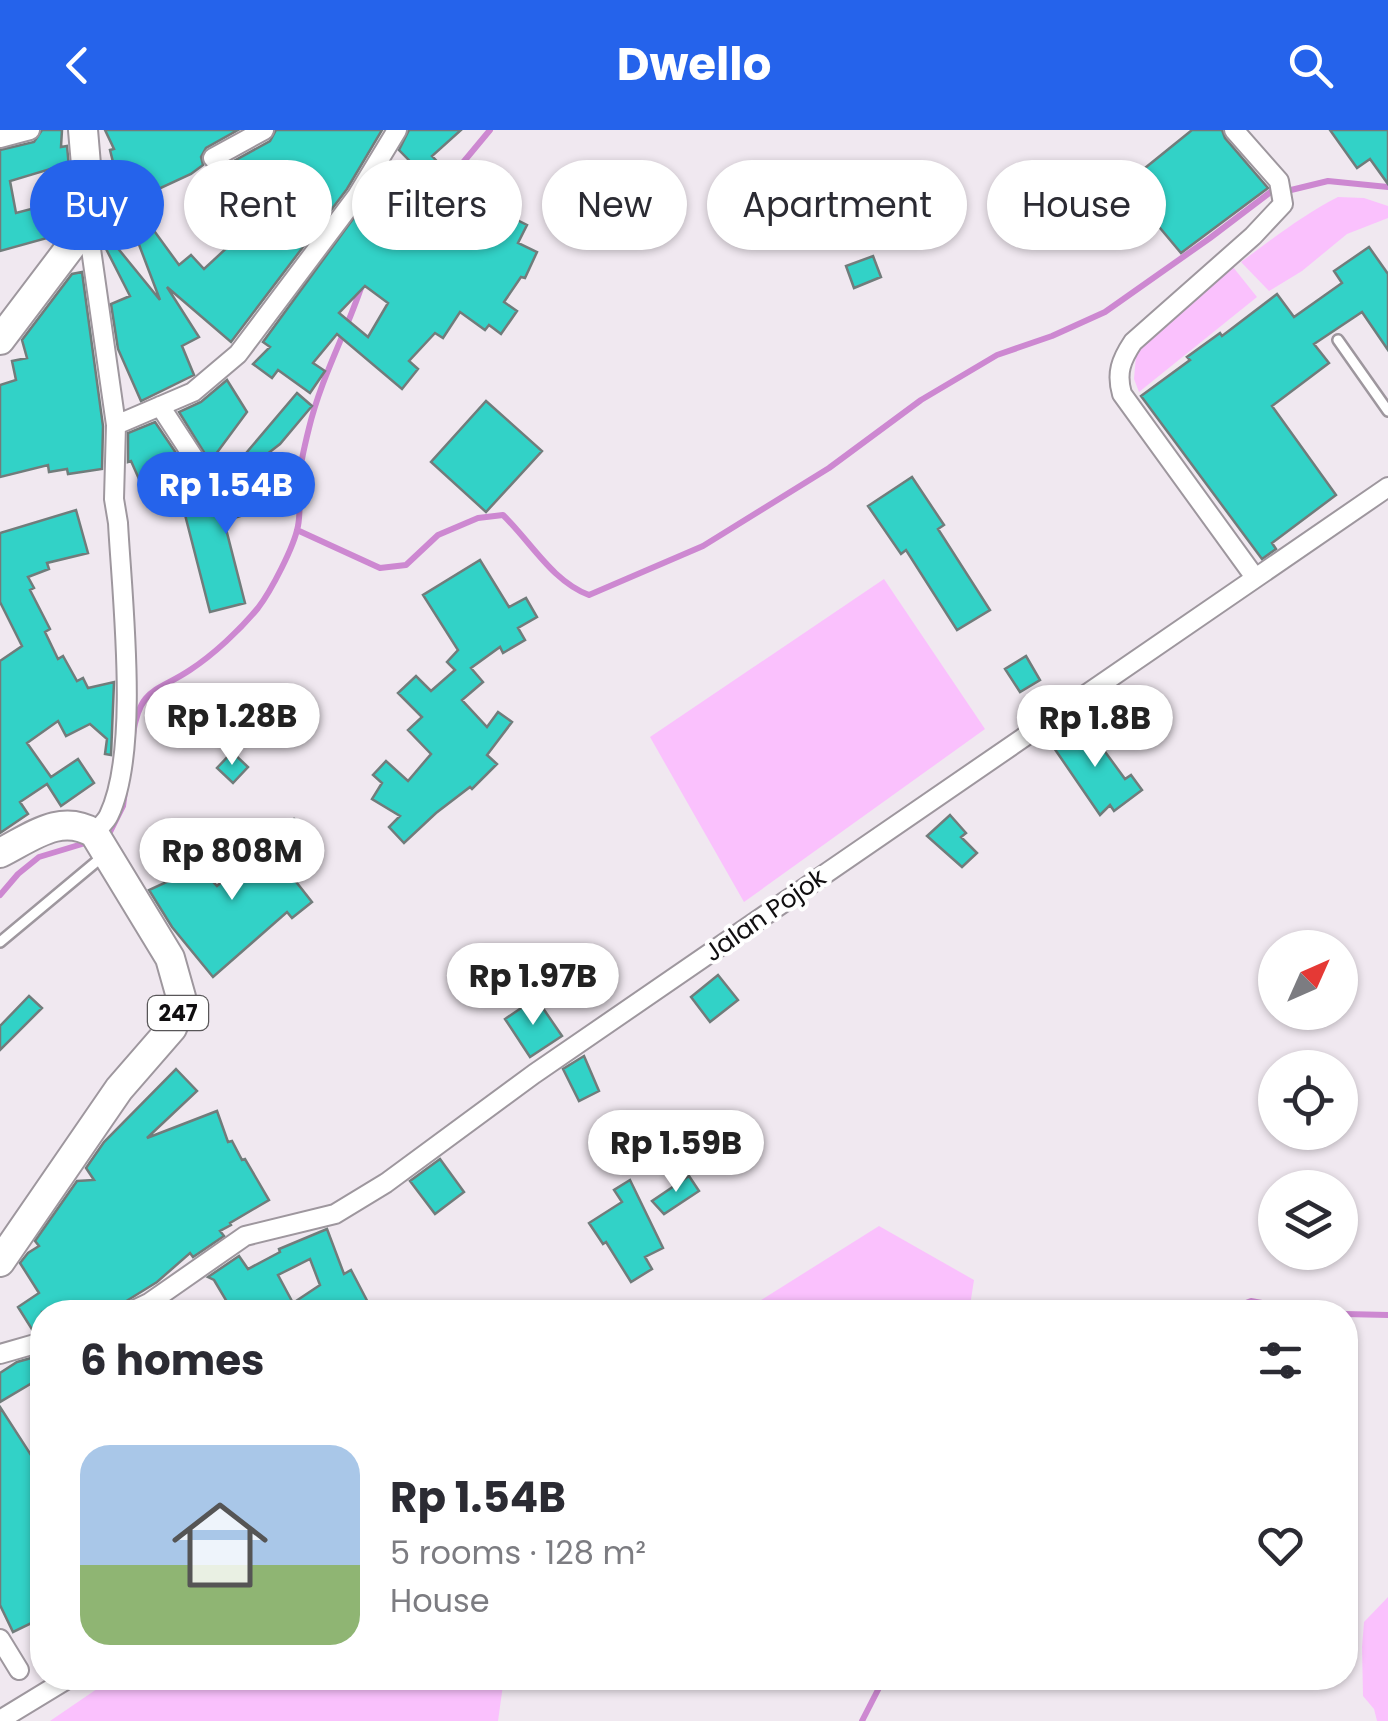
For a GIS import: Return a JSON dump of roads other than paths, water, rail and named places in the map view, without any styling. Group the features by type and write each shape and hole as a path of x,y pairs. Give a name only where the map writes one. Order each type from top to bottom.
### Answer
{"main road":[{"path":"83,130 86,160"},
{"path":"0,340 68,250"},
{"path":"0,853 58,823 80,824 100,843"},
{"name":"247","path":"0,1262 119,1088 172,1028 180,1009 181,997 170,958 100,843"}],"street":[{"path":"0,138 30,130"},
{"path":"214,158 264,130"},
{"path":"116,425 193,392 238,354 357,196 397,130"},
{"path":"1234,130 1279,181 1283,204 1253,236 1133,342 1123,356 1118,380 1122,394 1254,576"},
{"path":"91,250 116,425 114,498 126,715 119,782 100,843"},
{"path":"160,406 194,458"},
{"name":"Jalan Pojok","path":"153,1300 244,1236 335,1214 386,1182 534,1074 1388,487"},
{"path":"0,1354 30,1345"},
{"path":"0,1639 19,1670"},
{"path":"0,1720 49,1690"}],"lane":[{"path":"1338,340 1388,411"},
{"path":"0,942 100,843"}],"waterway":[{"path":"465,160 490,130"},
{"path":"297,530 380,568 406,565 438,535 478,518 503,515 553,571 589,595 703,546 829,468 921,400 997,355 1105,312 1272,191 1328,181 1388,187"},
{"path":"133,734 145,699 199,664 235,633 258,608 281,569 298,526 300,467 314,409 362,285"},
{"path":"104,836 109,834 123,806 125,791"},
{"path":"0,895 39,857 92,841"},
{"path":"1358,1314 1388,1315"},
{"path":"862,1721 878,1690"}]}
